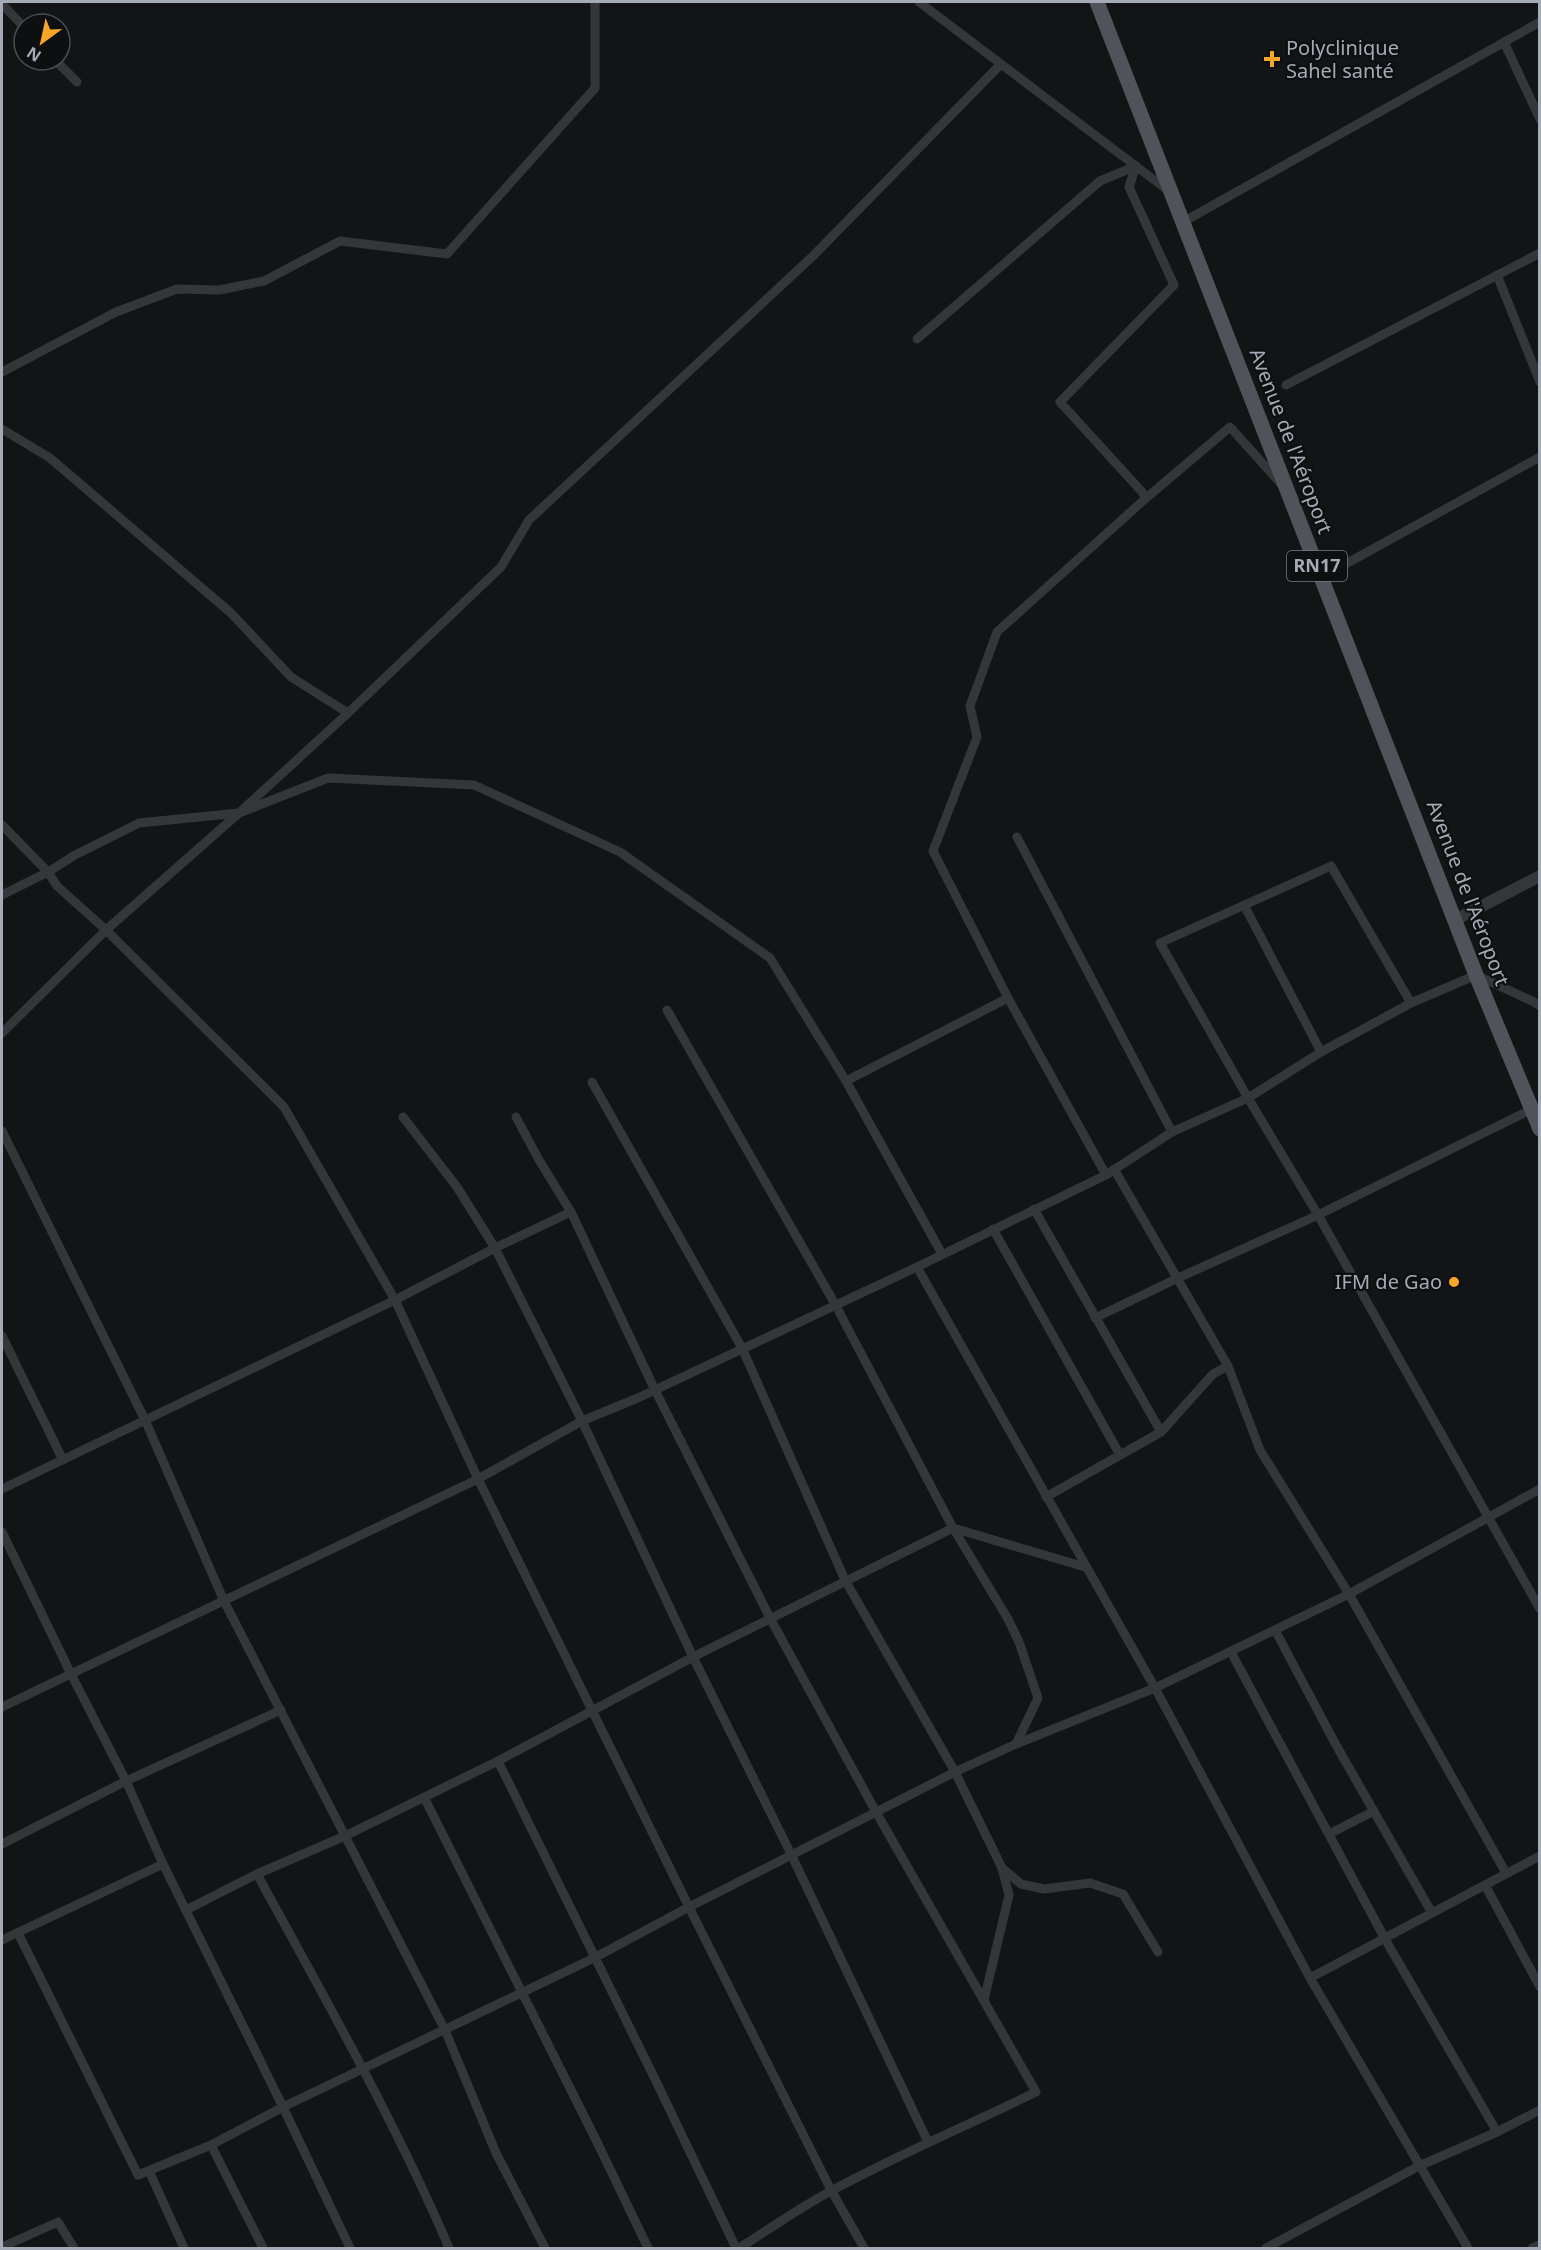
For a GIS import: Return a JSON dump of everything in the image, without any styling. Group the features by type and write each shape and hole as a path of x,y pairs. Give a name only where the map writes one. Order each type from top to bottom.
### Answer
{"main road":[{"name":"Avenue de l'Aéroport","path":"1097,2 1476,975 1539,1129"}],"street":[{"path":"2,372 116,312 146,300 177,289 219,290 264,282 340,241 447,254 595,88 595,2"},
{"path":"920,2 1172,193"},
{"path":"1183,222 1539,22"},
{"path":"1504,42 1539,119"},
{"path":"2,1033 106,930 348,713 501,567 529,520 813,256 1001,64"},
{"path":"67,72 77,82"},
{"path":"917,339 1100,181 1136,166"},
{"path":"1136,166 1130,187 1174,285 1060,402 1143,492 1145,500"},
{"path":"1286,385 1539,253"},
{"path":"1497,275 1539,382"},
{"path":"1289,494 1230,427 997,632 970,706 977,737 933,851 1008,998 1110,1172 1178,1278 1228,1366 1260,1450 1349,1594 1506,1873"},
{"path":"2,429 50,458 231,613 291,677 348,713"},
{"path":"1322,577 1539,457"},
{"path":"2,895 139,823 239,813 328,778 474,785 620,852 770,958 846,1081 942,1254"},
{"path":"2,825 48,872 57,886 106,930 284,1107 395,1300 478,1479 688,1907 831,2190 864,2248"},
{"path":"1017,837 1172,1132"},
{"path":"1411,1003 1331,866 1160,943 1318,1215 1539,1609"},
{"path":"1455,920 1539,876"},
{"path":"1244,905 1322,1052"},
{"path":"2,1707 478,1479 582,1420 655,1390 917,1267 1110,1172 1172,1132 1248,1098 1322,1052 1411,1003 1476,975 1532,1000 1539,1006"},
{"path":"846,1081 1008,998"},
{"path":"667,1010 835,1304 953,1528 1019,1641 1038,1698 1016,1743"},
{"path":"592,1082 742,1348 845,1580 955,1772 1002,1869 1009,1895 984,2000"},
{"path":"1095,1318 1318,1215 1532,1109"},
{"path":"403,1117 457,1187 495,1248 582,1420 693,1657 791,1854 928,2142"},
{"path":"498,1761 737,2248 831,2190 1036,2092 876,1812 770,1618 655,1390 571,1212 516,1117"},
{"path":"2,1131 145,1420 224,1601 445,2030 496,2153 545,2248"},
{"path":"1034,1209 1161,1432"},
{"path":"2,1489 395,1300 571,1212"},
{"path":"993,1229 1120,1455"},
{"path":"917,1267 1155,1688 1310,1978 1468,2248"},
{"path":"2,1336 63,1460"},
{"path":"1046,1497 1161,1432 1213,1374 1228,1366"},
{"path":"18,1933 138,2175 211,2145 283,2107 594,1958 688,1907 955,1772 1016,1743 1155,1688 1231,1652 1349,1594 1539,1489"},
{"path":"186,1910 257,1874 345,1836 498,1761 693,1657 953,1528 1085,1567"},
{"path":"2,1532 126,1781 163,1864 350,2248"},
{"path":"1275,1630 1432,1913"},
{"path":"1231,1652 1385,1939 1497,2132"},
{"path":"2,1844 126,1781 281,1710"},
{"path":"424,1797 648,2248"},
{"path":"1329,1834 1374,1811"},
{"path":"1310,1978 1539,1856"},
{"path":"2,1941 163,1864"},
{"path":"1002,1869 1021,1884 1044,1889 1090,1883 1123,1894 1158,1952"},
{"path":"257,1874 363,2069 428,2199 449,2248"},
{"path":"1485,1885 1539,1987"},
{"path":"1266,2248 1419,2166 1497,2132 1539,2110"},
{"path":"211,2145 264,2248"},
{"path":"148,2171 184,2248"},
{"path":"2,2247 58,2222 74,2248"},
{"path":"1532,2248 1539,2245"}],"place":[{"name":"Polyclinique Sahel santé","path":"1272,59"},
{"name":"IFM de Gao","path":"1454,1282"}]}
